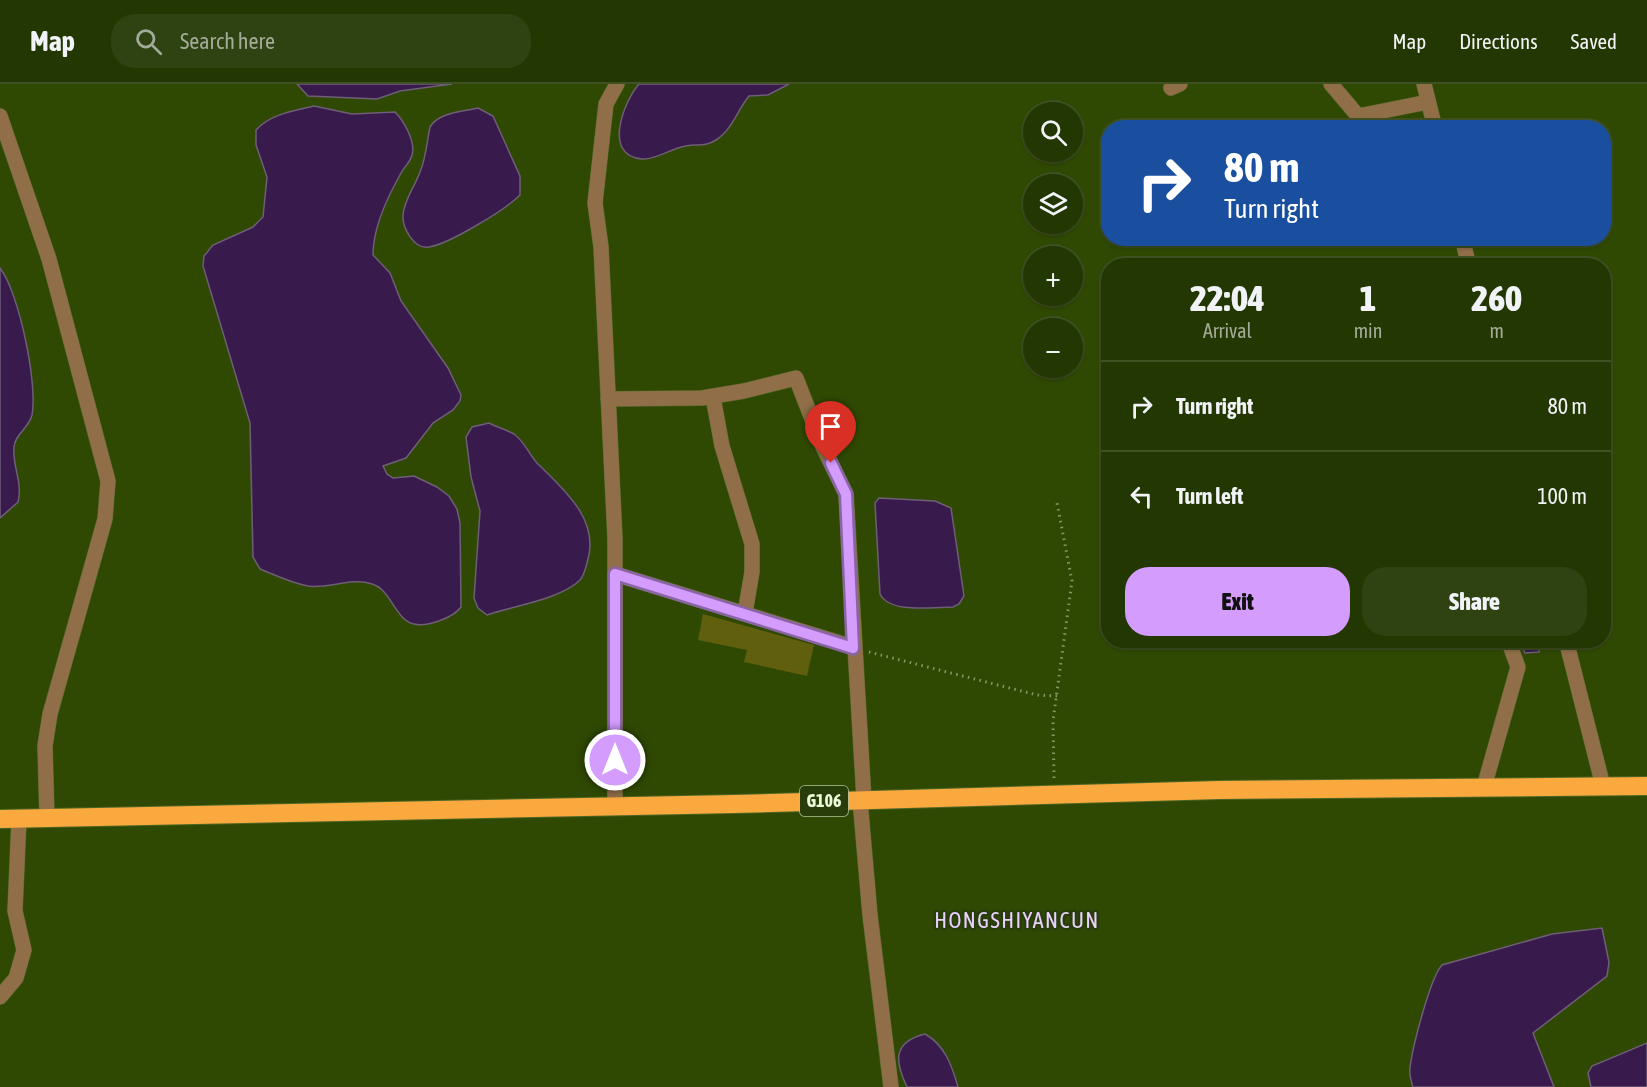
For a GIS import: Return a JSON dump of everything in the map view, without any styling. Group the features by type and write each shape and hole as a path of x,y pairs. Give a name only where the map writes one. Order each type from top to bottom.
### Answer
{"highway":[{"name":"G106","path":"0,819 615,807 1219,790 1647,786"}],"street":[{"path":"615,807 615,574 601,247 595,203 606,104 617,84"},
{"path":"1332,84 1358,116 1428,102"},
{"path":"1424,84 1433,120"},
{"path":"0,116 49,259 108,481 105,519 50,714 45,746 47,818"},
{"path":"608,399 713,397 796,378 823,447 846,494 870,915 891,1087"},
{"path":"713,397 722,446 752,544 752,572 745,613"},
{"path":"615,574 853,648"},
{"path":"1484,787 1518,667 1511,648"},
{"path":"1568,648 1603,786"},
{"path":"0,997 16,978 24,950 15,911 19,819"}],"path":[{"path":"1054,795 1053,721 1072,581 1057,503"},
{"path":"853,648 1037,695 1057,696"}],"shaded area":[{"path":"297,84 452,84 400,91 377,99 308,96"},
{"path":"639,84 789,84 768,95 749,96 731,125 722,136 712,142 680,147 653,158 642,159 630,156 623,148 620,138 623,114"},
{"path":"314,106 352,114 395,112 411,138 413,150 411,158 401,172 382,214 375,235 373,255 390,273 401,301 448,368 461,395 460,401 453,410 433,423 406,458 383,466 387,474 393,478 414,476 437,487 449,496 457,509 460,523 461,607 452,615 432,623 419,625 408,621 397,611 384,592 372,584 356,582 302,585 260,569 253,557 250,423 203,266 204,256 213,245 253,227 263,217 267,177 256,145 256,130 275,117"},
{"path":"478,108 493,116 520,176 520,195 490,217 450,240 429,247 418,245 407,231 403,215 407,198 422,167 430,127 445,115"},
{"path":"0,268 14,297 20,317 30,362 33,401 30,420 17,438 14,447 19,488 18,502 0,518"},
{"path":"489,423 518,437 537,463 567,494 583,517 590,544 583,575 572,587 549,597 487,615 478,608 474,598 480,511 471,477 466,437 472,427"},
{"path":"879,498 935,501 951,508 964,596 959,604 953,607 902,607 885,600 880,594 875,503"},
{"path":"1522,648 1539,648 1539,652 1525,653"},
{"path":"1602,928 1609,962 1607,976 1533,1033 1554,1087 1413,1087 1410,1071 1414,1046 1427,998 1442,965 1552,934"},
{"path":"925,1034 943,1050 958,1087 907,1087 900,1069 899,1054 907,1042"},
{"path":"1647,1043 1647,1087 1591,1087 1588,1073 1592,1066"}],"building":[{"path":"703,614 814,645 807,676 744,662 747,650 698,640"}],"district":[{"name":"HONGSHIYANCUN","path":"1017,920"}],"route":[{"path":"615,760 615,574 853,648 846,494 831,463"}]}
